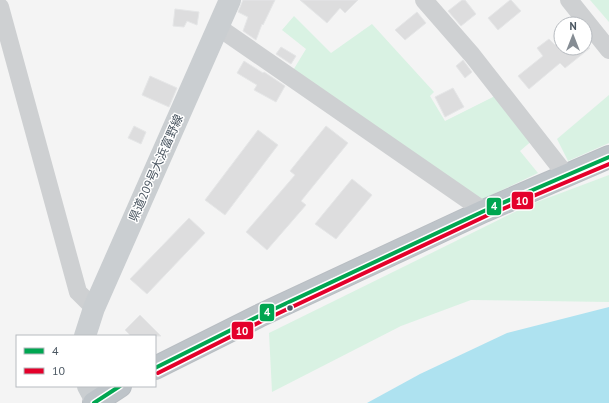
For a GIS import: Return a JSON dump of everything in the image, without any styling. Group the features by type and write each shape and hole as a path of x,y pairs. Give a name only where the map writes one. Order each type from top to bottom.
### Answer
{"highway":[{"path":"156,368 259,316 484,211 609,157"},
{"path":"92,397 117,387"}],"main road":[{"name":"県道209号大浜富野線","path":"85,335 94,308 230,0"}],"street":[{"path":"424,0 472,55 566,175"},
{"path":"569,0 609,50"},
{"path":"0,7 78,292 94,308"},
{"path":"218,27 484,211"}],"green space":[{"path":"590,0 609,0 609,22"},
{"path":"294,16 331,53 372,24 434,92 430,96 445,121 499,94 534,139 520,151 538,173 479,201 292,72 306,49 282,30"},
{"path":"609,95 609,143 568,161 557,139"},
{"path":"609,175 609,302 471,300 401,326 272,392 269,333 529,205"}],"water":[{"path":"609,307 609,403 367,403 420,374 507,333"}],"building":[{"path":"243,0 275,0 263,25 262,24 256,40 243,31 248,17 238,12"},
{"path":"300,0 358,0 345,13 340,8 327,23"},
{"path":"462,0 465,0 476,14 461,26 448,11"},
{"path":"510,0 521,11 498,30 488,18"},
{"path":"175,9 199,12 197,25 187,21 184,27 173,26"},
{"path":"417,12 426,23 405,40 395,30"},
{"path":"549,39 553,43 553,56 580,56 565,68 560,63 529,89 518,76 543,56 537,48"},
{"path":"281,47 296,56 291,64 276,54"},
{"path":"463,60 472,72 465,78 456,66"},
{"path":"244,61 285,86 276,102 254,90 257,85 237,73"},
{"path":"150,76 177,88 169,107 142,95"},
{"path":"453,88 464,107 445,117 435,97"},
{"path":"134,126 146,132 141,144 128,138"},
{"path":"326,126 348,143 301,201 306,205 267,250 246,232 295,175 290,171"},
{"path":"258,130 278,145 225,215 205,200"},
{"path":"352,179 372,195 336,239 315,224"},
{"path":"189,218 205,233 147,294 130,279"},
{"path":"140,315 161,336 130,335 125,330"}],"transit line":[{"name":"4","path":"156,368 259,316 484,211 609,157"},
{"name":"10","path":"158,373 262,321 486,216 609,164"},
{"name":"4","path":"94,403 118,387"}]}
